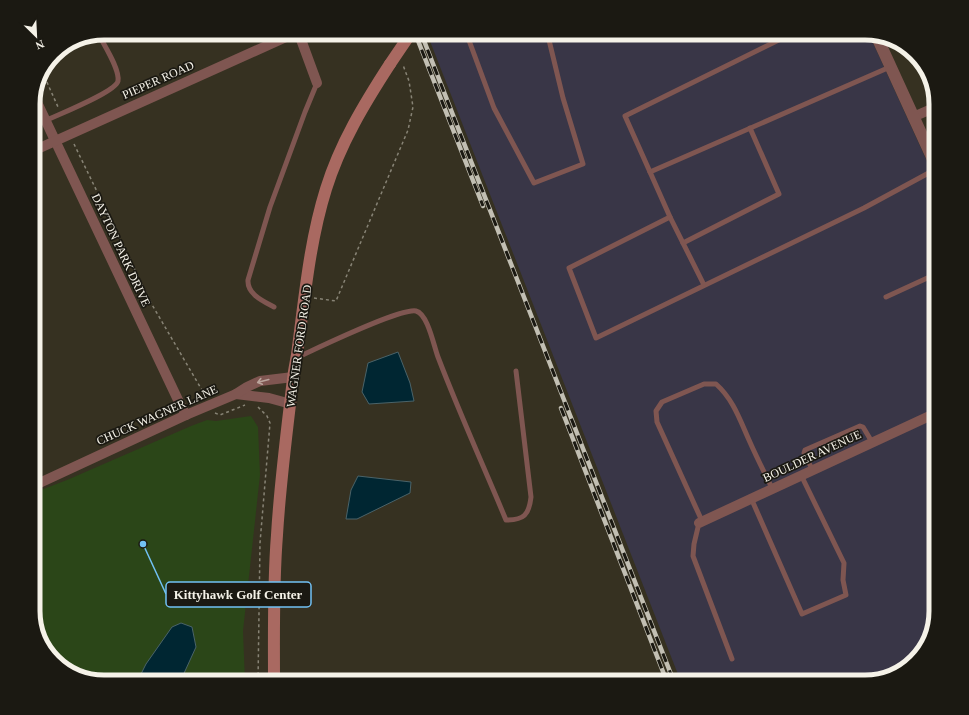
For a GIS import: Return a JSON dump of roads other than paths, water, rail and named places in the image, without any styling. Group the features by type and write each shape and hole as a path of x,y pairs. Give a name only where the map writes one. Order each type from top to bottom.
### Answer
{"main road":[{"name":"WAGNER FORD ROAD","path":"274,675 276,537 281,479 293,377 317,222 334,168 356,120 396,62 407,40"}],"street":[{"name":"PIEPER ROAD","path":"40,148 280,40"},
{"name":"PIEPER ROAD","path":"301,40 317,83"},
{"path":"879,41 929,151"},
{"name":"DAYTON PARK DRIVE","path":"40,110 186,415"},
{"path":"914,117 929,110"},
{"name":"CHUCK WAGNER LANE","path":"40,483 210,404 236,394 260,381 293,377"},
{"path":"236,394 269,398 291,404"},
{"name":"BOULDER AVENUE","path":"700,522 801,474 929,417"}],"lane":[{"path":"45,121 101,95 114,87 118,81 117,72 102,40"},
{"path":"469,40 494,108 534,183 583,164 563,98 549,40"},
{"path":"704,285 682,243 625,116 779,40"},
{"path":"650,172 890,67"},
{"path":"274,307 255,295 248,285 248,280 270,207 317,83"},
{"path":"682,243 779,194 750,128"},
{"path":"670,217 569,268 596,338 864,208 929,171"},
{"path":"886,297 929,277"},
{"path":"297,358 405,311 418,312 423,316 428,325 438,356 506,520 523,518 530,506 532,497 516,371"},
{"path":"732,659 693,556 694,544 700,522 657,422 656,412 662,402 704,384 716,384 724,391 731,401 772,488"},
{"path":"812,470 804,454 805,450 860,426 863,427 872,442"},
{"path":"751,498 802,614 846,595 843,580 844,563 801,474"}],"water":[{"path":"398,352 410,383 414,401 369,404 362,392 368,363"},
{"path":"358,476 411,482 410,493 357,519 346,519 351,490"},
{"path":"181,623 192,627 196,647 183,675 140,675 146,664 172,627"}],"railway":[{"path":"418,40 483,206"},
{"path":"424,40 671,675"},
{"path":"561,408 664,675"}],"place":[{"name":"Kittyhawk Golf Center","path":"143,544"}]}
